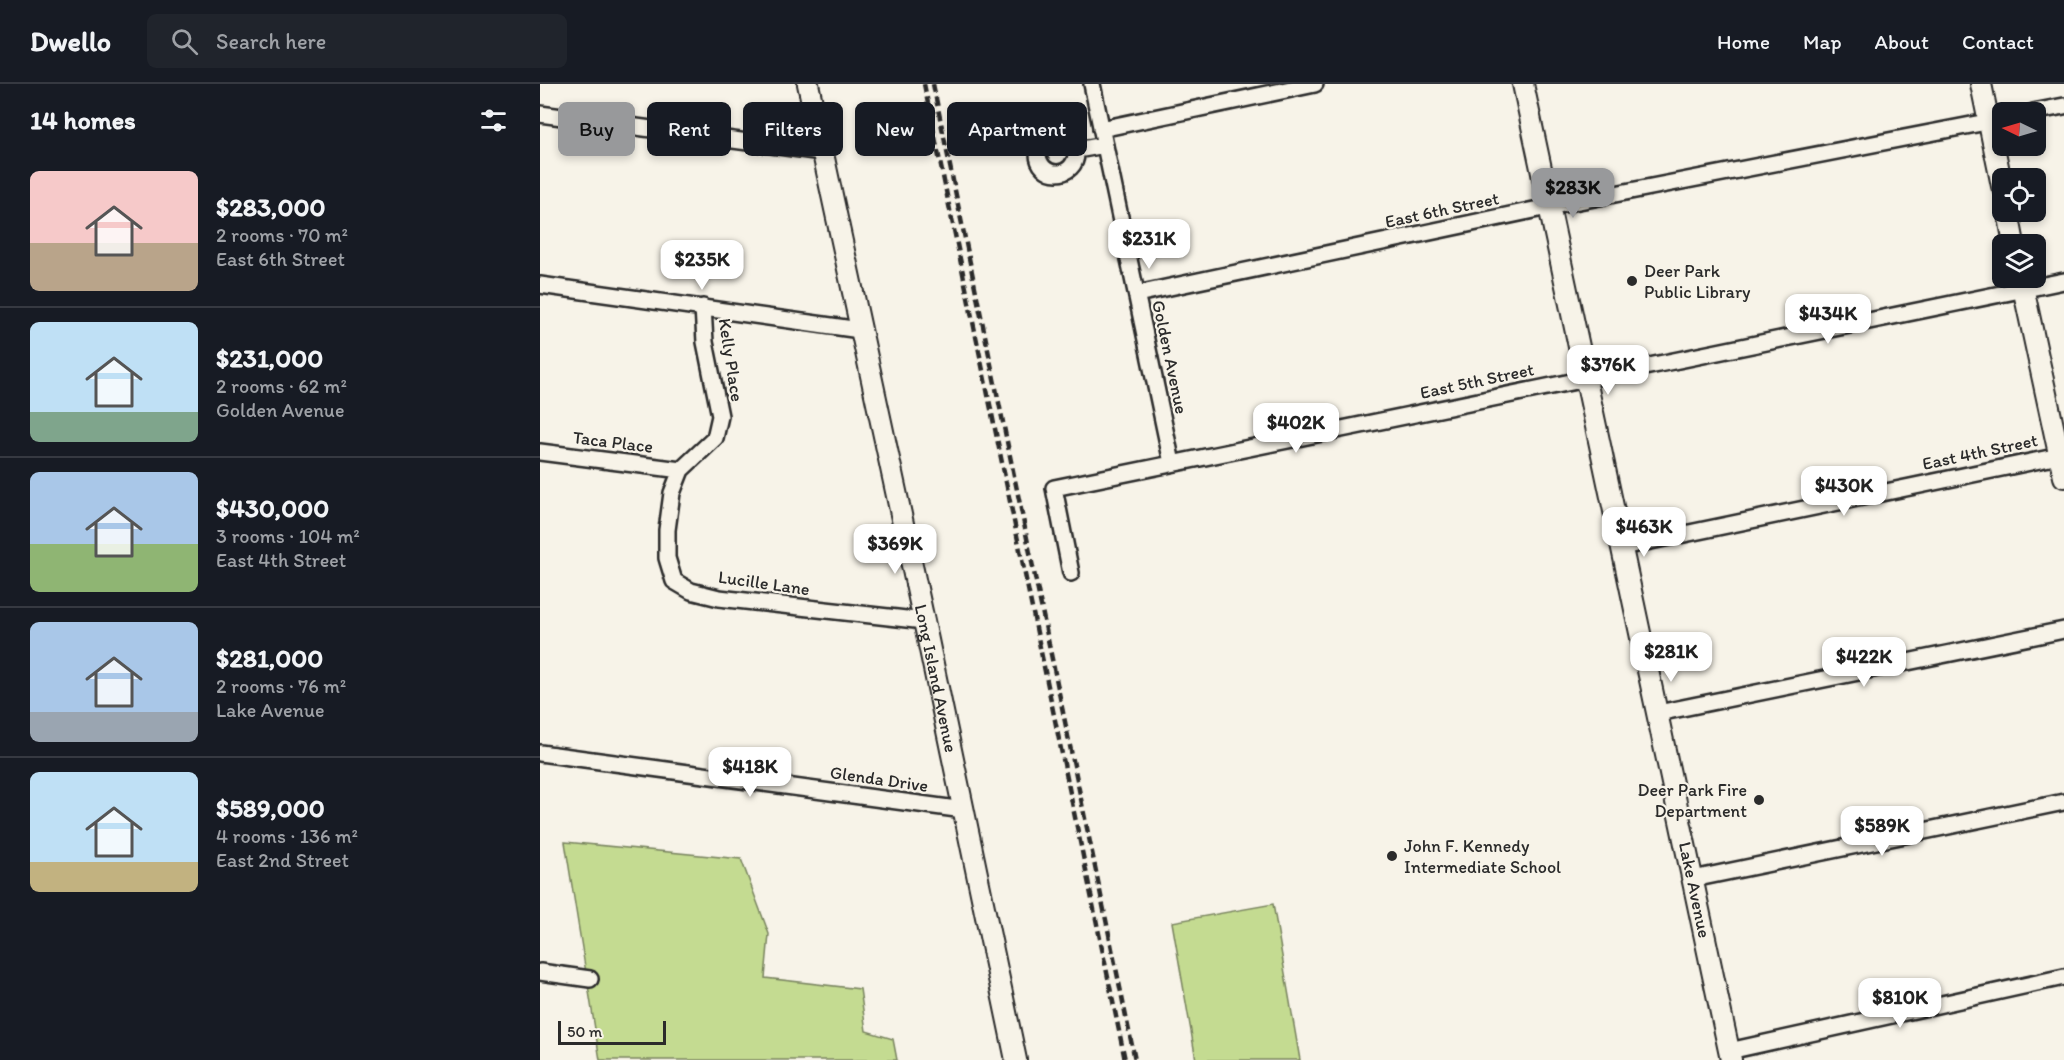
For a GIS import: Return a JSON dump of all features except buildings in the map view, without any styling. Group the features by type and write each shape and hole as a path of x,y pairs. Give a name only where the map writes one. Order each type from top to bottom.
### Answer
{"street":[{"name":"Long Island Avenue","path":"808,84 812,102"},
{"name":"Golden Avenue","path":"1092,84 1172,463"},
{"path":"1101,129 1315,84"},
{"name":"Lake Avenue","path":"1523,84 1730,1056"},
{"path":"1981,84 1992,110"},
{"path":"2046,109 2064,106"},
{"path":"540,114 743,141"},
{"name":"East 6th Street","path":"1137,294 1548,207 1992,121"},
{"path":"1087,148 1105,145"},
{"name":"Long Island Avenue","path":"823,156 1016,1060"},
{"name":"East 5th Street","path":"2046,281 2064,280"},
{"path":"540,285 860,330"},
{"name":"East 5th Street","path":"1071,573 1054,488 1585,378 1999,288"},
{"path":"2023,288 2062,456 2064,477"},
{"name":"Kelly Place","path":"674,581 667,558 667,530 672,493 681,470 715,438 720,416 705,342 703,307"},
{"name":"Taca Place","path":"540,452 681,470"},
{"name":"East 4th Street","path":"1622,546 2062,456"},
{"name":"Lucille Lane","path":"674,581 691,591 719,598 924,621"},
{"path":"1658,713 2064,630"},
{"name":"Glenda Drive","path":"540,753 964,810"},
{"path":"1693,879 2064,802"},
{"path":"540,972 590,979"},
{"path":"1730,1056 2064,977"}],"green space":[{"path":"565,842 741,859 769,934 765,978 860,989 866,1031 893,1039 897,1060 600,1060"},
{"path":"1273,904 1300,1060 1196,1060 1172,922"}],"railway":[{"path":"924,84 1125,1060"},
{"path":"933,84 1135,1060"}],"place":[{"name":"Deer Park Public Library","path":"1632,281"},
{"name":"Deer Park Fire Department","path":"1759,800"},
{"name":"John F. Kennedy Intermediate School","path":"1392,856"}]}
